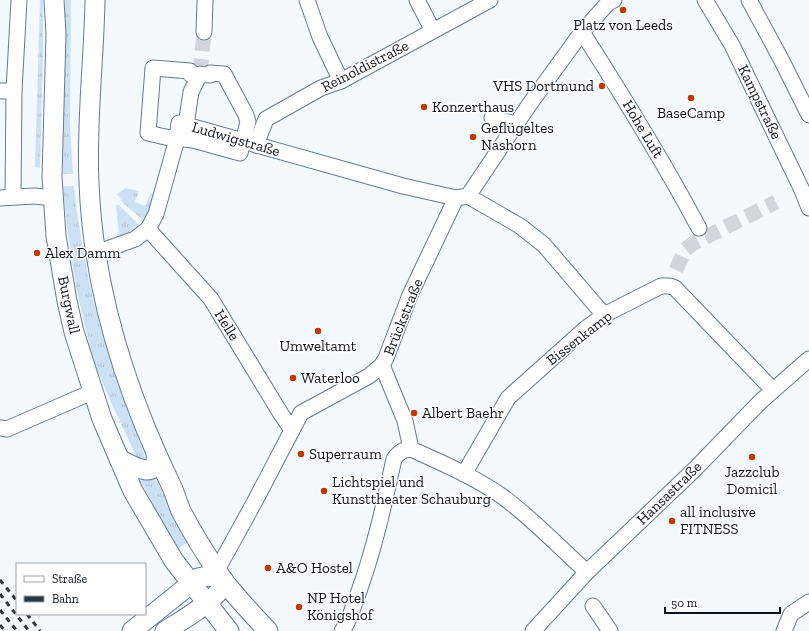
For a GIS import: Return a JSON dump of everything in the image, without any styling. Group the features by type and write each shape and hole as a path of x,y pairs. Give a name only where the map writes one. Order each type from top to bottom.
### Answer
{"main road":[{"name":"Burgwall","path":"54,0 56,34 52,169 53,198 56,236 67,301 76,340 102,419 133,491 152,526 174,561 229,631"},
{"path":"95,0 89,158 92,222 96,253 107,309 140,415 181,511 220,575 268,631"},
{"path":"119,459 134,468 149,470 155,466 157,461 156,454"},
{"path":"132,631 198,578 207,575 216,577 220,575"},
{"path":"165,631 206,603 223,585 220,575"}],"street":[{"path":"19,0 7,91 6,197 34,196 53,198"},
{"path":"204,0 204,32"},
{"path":"307,0 320,37 341,81"},
{"path":"417,0 433,31"},
{"name":"Reinoldistraße","path":"249,143 266,119 321,88 341,81 490,0"},
{"name":"Kampstraße","path":"705,0 732,45 802,190 809,208"},
{"path":"749,0 809,115"},
{"name":"Brückstraße","path":"220,575 232,543 301,413 360,382 375,372 382,365 410,295 462,197 582,32 609,1"},
{"name":"Hohe Luft","path":"582,32 669,172 699,228"},
{"path":"153,68 190,71 190,74 200,74 224,74 246,115 248,122 249,143 240,153 193,140 177,139 148,133 153,68"},
{"path":"186,125 191,92 200,74"},
{"path":"492,118 516,124"},
{"name":"Ludwigstraße","path":"96,253 135,240 148,229 156,214 180,123 403,186 462,197 520,226 544,245 604,314"},
{"name":"Helle","path":"148,229 211,299 292,430"},
{"name":"Bissenkamp","path":"464,474 508,398 585,329 604,314 650,290 665,285 675,288 773,390"},
{"name":"Hansastraße","path":"533,631 587,572 694,470 773,390 809,359"},
{"path":"382,365 405,421 411,449"},
{"path":"0,428 7,428 92,392"},
{"path":"342,631 351,612 365,574 377,532 394,459 399,453 406,449 411,449 464,474 502,496 521,511 587,572"},
{"path":"784,631 791,614 809,602"},
{"path":"593,606 610,631"}],"green space":[{"path":"40,0 43,0 43,57 40,168 35,167"},
{"path":"65,0 71,0 70,125 73,174 63,174"},
{"path":"63,186 74,186 80,234 89,282 107,351 144,454 145,458 142,461 138,460 108,396 92,356 76,287 66,220"},
{"path":"126,188 139,191 135,202 145,206 151,193 154,194 149,211 143,220 123,203 117,194"},
{"path":"116,205 119,205 139,225 125,235 119,236"},
{"path":"136,473 145,479 156,478 173,514 190,541 178,549 163,524"}],"tunnel":[{"path":"200,74 204,32"},
{"path":"676,270 685,250 692,244 776,202"}],"railway":[{"path":"0,580 16,600"},
{"path":"0,594 16,614"},
{"path":"0,610 17,631"},
{"path":"16,615 29,631"},
{"path":"28,615 40,631"},
{"path":"0,625 5,631"}],"place":[{"name":"Platz von Leeds","path":"623,10"},
{"name":"VHS Dortmund","path":"602,86"},
{"name":"BaseCamp","path":"691,98"},
{"name":"Konzerthaus","path":"424,107"},
{"name":"Geflügeltes Nashorn","path":"473,137"},
{"name":"Alex Damm","path":"37,253"},
{"name":"Umweltamt","path":"318,331"},
{"name":"Waterloo","path":"293,378"},
{"name":"Albert Baehr","path":"414,413"},
{"name":"Superraum","path":"301,454"},
{"name":"Jazzclub Domicil","path":"752,457"},
{"name":"Lichtspiel und Kunsttheater Schauburg","path":"324,491"},
{"name":"all inclusive FITNESS","path":"672,521"},
{"name":"A&O Hostel","path":"268,568"},
{"name":"NP Hotel Königshof","path":"299,607"}]}
